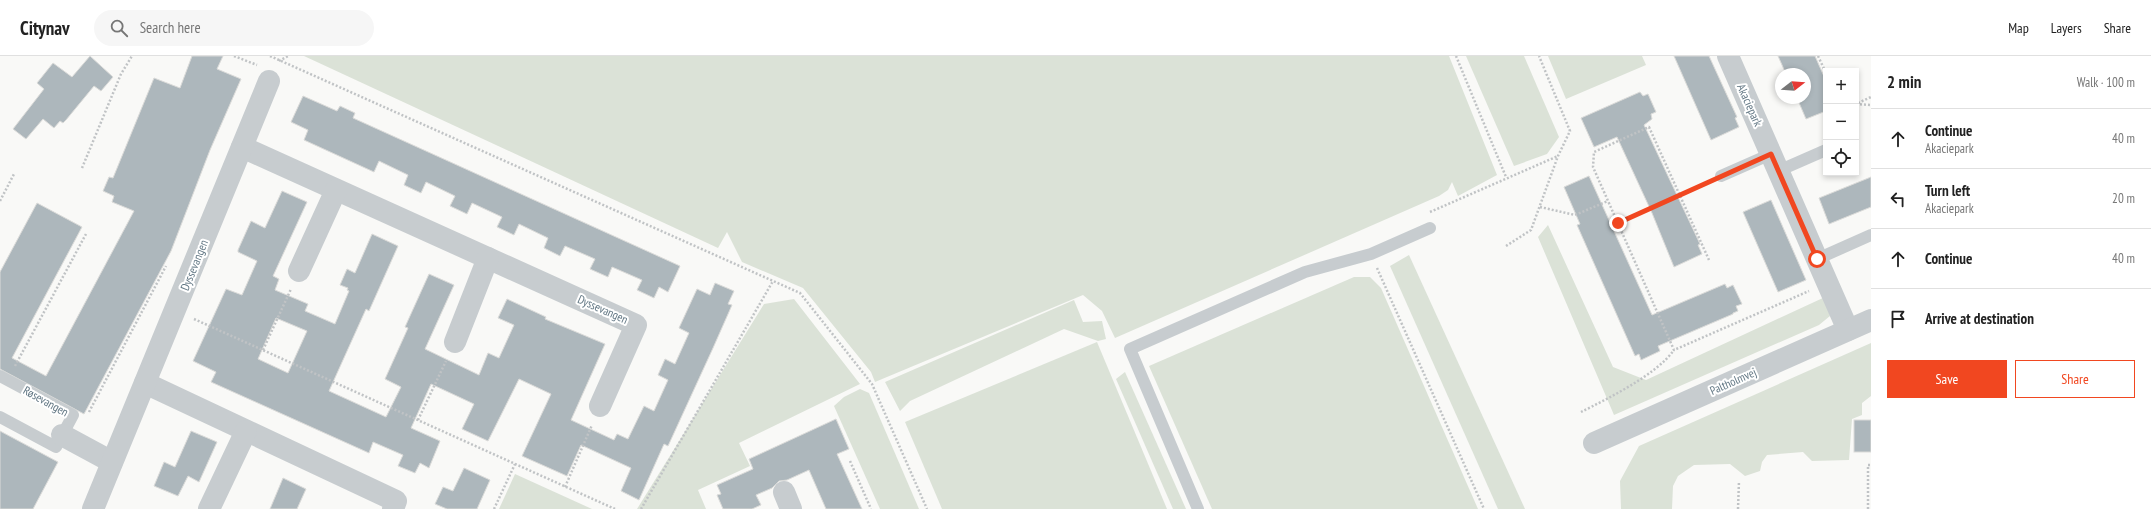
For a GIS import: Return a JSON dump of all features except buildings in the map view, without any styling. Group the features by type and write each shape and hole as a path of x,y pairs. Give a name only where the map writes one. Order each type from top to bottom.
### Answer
{"street":[{"name":"Akaciepark","path":"1728,56 1848,330"},
{"name":"Dyssevangen","path":"93,509 269,81"},
{"name":"Dyssevangen","path":"242,147 636,325 600,406"},
{"path":"299,271 336,190"},
{"path":"455,342 488,258"},
{"name":"Paltholmvej","path":"1594,442 1871,320"},
{"path":"145,383 396,501 393,509"},
{"path":"209,509 246,431"},
{"name":"Røsevangen","path":"62,435 112,462"}],"lane":[{"path":"1721,176 1823,151"},
{"path":"1198,509 1130,348 1305,272 1371,254 1430,228"},
{"path":"1817,259 1871,235"},
{"name":"Røsevangen","path":"0,417 56,447 73,415 4,378"}],"path":[{"path":"82,168 121,74 132,56"},
{"path":"270,56 800,293 872,384 927,509"},
{"path":"280,60 288,56"},
{"path":"1456,56 1506,177"},
{"path":"1506,246 1531,230 1558,156 1570,131 1539,56"},
{"path":"1818,56 1824,68"},
{"path":"1859,103 1871,97"},
{"path":"1859,104 1871,105"},
{"path":"1674,350 1592,167 1594,152 1649,127 1709,260"},
{"path":"1427,213 1506,177 1558,156"},
{"path":"0,201 14,174"},
{"path":"1618,223 1721,176"},
{"path":"1540,207 1575,215 1608,201"},
{"path":"4,378 86,234"},
{"path":"1371,254 1484,509"},
{"path":"73,415 84,421 166,266"},
{"path":"263,350 299,271"},
{"path":"641,509 774,281"},
{"path":"1581,412 1606,400 1665,362 1674,350 1828,283"},
{"path":"175,310 615,509"},
{"path":"418,420 455,342"},
{"path":"565,487 600,406"},
{"path":"850,461 871,509"},
{"path":"494,509 514,464"},
{"path":"1868,509 1868,465 1871,465"},
{"path":"1738,509 1739,481"}],"shaded area":[{"path":"304,56 1449,56 1497,175 1458,196 1452,182 1448,190 1439,196 1115,338 1102,311 1083,295 875,382 871,372 803,288 742,262 727,232 718,248"},
{"path":"1466,56 1524,56 1559,137 1547,154 1514,166"},
{"path":"1548,56 1642,56 1646,65 1566,99"},
{"path":"1548,225 1613,367 1646,380 1825,297 1830,316 1819,325 1614,415 1538,237"},
{"path":"1409,255 1525,509 1498,509 1390,266"},
{"path":"1354,277 1370,277 1381,288 1478,509 1212,509 1149,366"},
{"path":"794,299 860,384 739,443 750,466 698,490 706,509 637,509 764,304"},
{"path":"1074,300 1083,322 1102,321 1106,339 1098,341 1064,329 910,401 900,411 885,382"},
{"path":"1097,342 1167,509 942,509 905,422"},
{"path":"1871,343 1871,396 1862,403 1862,415 1852,419 1849,460 1812,461 1803,452 1767,455 1762,462 1760,471 1745,476 1730,464 1694,465 1678,476 1673,486 1672,509 1621,509 1620,481 1639,446"},
{"path":"1125,372 1186,509 1173,509 1116,379"},
{"path":"860,389 869,393 919,509 880,509 834,406 844,397"},
{"path":"515,474 592,509 499,509"}],"route":[{"path":"1618,223 1771,154 1817,259"}]}
